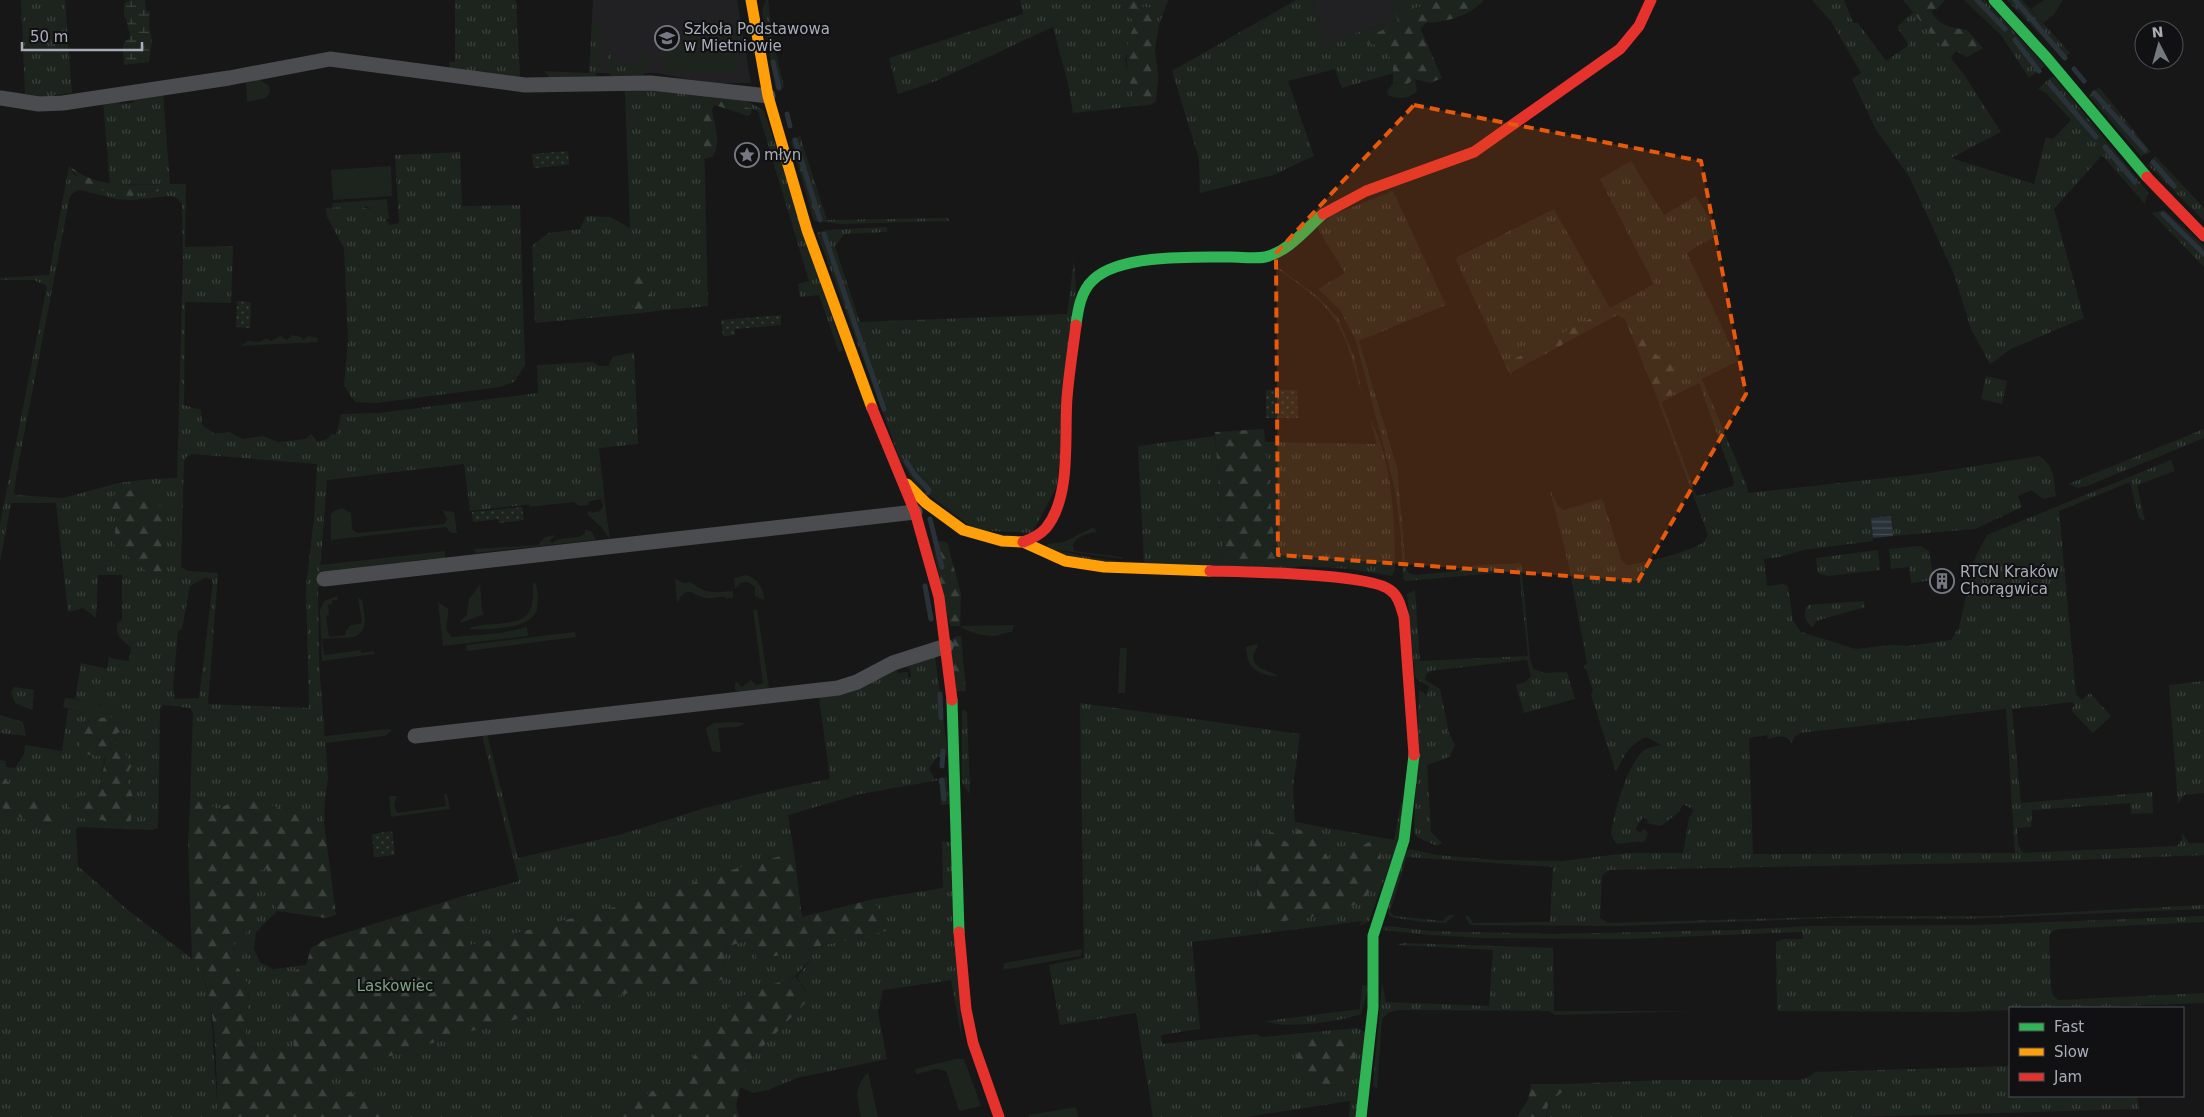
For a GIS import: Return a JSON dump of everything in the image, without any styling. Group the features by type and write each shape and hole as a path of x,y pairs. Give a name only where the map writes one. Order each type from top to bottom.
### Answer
{"street":[{"path":"751,0 768,96 807,230 851,356 915,512 939,597 952,703 962,975 972,1043 999,1117"},
{"path":"1023,542 1036,536 1046,528 1054,516 1058,503 1063,476 1067,399 1078,308 1084,288 1092,280 1114,267 1148,260 1266,256 1276,253 1323,214 1342,203 1384,183 1474,152 1620,49 1633,36 1643,21 1651,0"},
{"path":"1994,0 2020,26 2154,184 2204,236"},
{"path":"0,98 38,104 62,103 229,78 330,59 525,84 651,83 768,96"},
{"path":"902,479 926,503 962,530 1002,541 1023,542 1065,561 1085,565 1164,570 1285,574 1355,579 1380,584 1391,590 1398,599 1404,617 1414,741 1413,770 1404,840 1375,927 1372,1008 1361,1117"},
{"path":"324,578 915,512"},
{"path":"415,736 838,688 857,682 893,663 946,646"}],"highlighted area":[{"path":"1414,105 1701,161 1746,394 1638,581 1278,555 1276,253"}],"shaded area":[{"name":"Szkoła Podstawowa w Mietniowie","path":"593,0 737,0 751,83 708,83 656,73 589,73"},
{"path":"1312,0 1390,0 1398,20 1326,42"},
{"path":"1891,516 1893,536 1873,538 1871,518"}],"green space":[{"path":"21,0 65,0 72,93 54,95 53,99 3,95 3,90 25,94"},
{"path":"131,0 145,0 146,10 150,12 149,26 152,41 149,62 124,65 123,47 125,40 130,39 130,36 126,18 124,17 124,3"},
{"path":"455,0 516,0 520,76 503,80 450,71 449,62 455,62"},
{"path":"766,0 768,0 772,36 784,87 776,89 762,10"},
{"path":"1020,0 1122,0 1123,9 1136,24 1125,60 1136,106 1073,113 1068,84 1053,27 936,81 898,94 889,58 1023,14"},
{"path":"1122,0 1137,0 1143,7 1153,8 1159,25 1155,47 1158,77 1156,101 1150,105 1136,106 1128,75 1127,54 1131,34 1136,24 1123,9"},
{"path":"1137,0 1168,0 1159,25 1153,8 1143,7"},
{"path":"1296,0 1312,0 1326,42 1398,20 1390,0 1466,0 1414,15 1435,61 1342,88 1335,69 1288,81 1314,156 1273,175 1200,193 1199,159 1172,71"},
{"path":"1445,0 1484,0 1465,14 1449,20 1426,23 1420,29 1442,78 1430,83 1415,79 1406,85 1393,83 1393,64 1384,46 1369,44 1367,36 1392,27 1398,20 1395,13"},
{"path":"1812,0 1844,0 1853,23 1858,23 1886,61 1909,45 1897,27 1913,12 1963,73 2001,132 1951,158 2034,184 2046,137 2053,139 2071,120 2046,93 2038,89 2054,77 2148,192 2145,204 2102,155 2054,209 2084,318 2011,349 1990,364 1971,329 1954,274 1910,178 1875,128 1852,79 1861,73 1831,21"},
{"path":"1903,0 1945,0 1937,9 1931,11 1937,20 1946,25 1967,30 1983,48 1967,57 1956,51 1951,58"},
{"path":"1964,0 1985,0 2045,66 2029,78 2001,35"},
{"path":"2007,0 2022,0 2070,53 2063,59"},
{"path":"2044,0 2063,0 2054,15 2043,23 2031,9"},
{"path":"592,26 602,27 599,70 594,78 553,82 544,71 589,73"},
{"path":"665,36 738,36 738,72 665,72"},
{"path":"611,51 612,63 641,63 641,51 644,53 647,62 643,76 611,76 607,71 608,55"},
{"path":"259,79 269,86 270,92 266,98 247,102 246,82"},
{"path":"1415,79 1417,91 1411,96 1399,98 1388,95 1387,91 1393,83 1406,85"},
{"path":"650,87 694,90 725,95 739,98 764,111 843,350 839,352 819,295 800,297 798,284 809,281 758,111 703,95 708,306 656,311 656,304 647,291 642,272 632,269 633,314 535,323 532,246 548,233 580,229 586,216 610,217 630,228 625,90 587,90 594,88"},
{"path":"2099,87 2151,152 2141,156 2089,96"},
{"path":"163,93 170,184 110,185 103,101 118,99 121,104 133,103 135,97"},
{"path":"703,95 752,109 751,114 748,116 715,105 712,109 717,140 715,152 712,157 704,159"},
{"path":"800,136 827,220 948,218 949,221 841,224 814,221 791,141"},
{"path":"568,151 569,165 534,168 532,154"},
{"path":"460,152 462,206 520,205 525,365 514,382 500,387 376,403 356,402 344,385 348,340 344,248 327,217 326,208 362,207 377,212 390,225 399,223 395,155"},
{"path":"2155,156 2204,208 2204,221 2148,165"},
{"path":"1631,161 1664,215 1696,196 1720,235 1687,253 1738,361 1702,379 1747,486 1748,493 1931,473 2039,456 2048,464 2055,484 2056,496 2043,499 2032,490 2018,496 2022,507 1975,529 1893,536 1890,516 1872,518 1873,541 1803,550 1780,557 1764,559 1767,586 1783,584 1788,586 1793,621 1801,632 1856,649 1891,645 1908,646 1951,640 1959,627 1975,558 1987,535 2171,460 2175,471 2137,485 2145,521 2139,518 2130,482 2059,511 2076,694 2082,700 2090,693 2111,716 2093,733 2071,710 2075,705 2072,702 2012,709 2021,803 2152,792 2153,813 2131,814 2130,803 2032,810 2031,827 2017,828 2018,845 2023,853 2177,846 2182,840 2182,833 2189,843 2204,843 2204,855 2024,862 1609,870 1602,876 1600,918 1608,923 1856,916 1993,916 2204,905 2204,909 1962,919 1830,918 1618,926 1470,925 1465,916 1469,916 1473,923 1550,922 1553,867 1407,857 1390,912 1394,916 1443,921 1449,915 1455,915 1445,923 1422,922 1391,917 1388,913 1390,894 1405,852 1410,849 1437,855 1497,860 1562,861 1628,853 1683,853 1689,818 1694,810 1683,804 1679,812 1661,826 1647,823 1648,820 1643,817 1635,829 1640,833 1643,829 1648,832 1645,841 1617,844 1613,839 1611,832 1627,776 1639,756 1646,749 1661,745 1646,737 1640,740 1628,751 1616,772 1591,695 1593,691 1586,669 1583,667 1587,663 1569,567 1550,490 1558,506 1564,510 1601,499 1622,561 1627,565 1655,560 1698,546 1704,542 1708,535 1658,400 1674,393 1678,377 1673,365 1654,353 1633,314 1610,308 1654,284 1600,179","holes":["1699,383 1734,482 1733,486 1698,496 1662,404 1663,401","2006,709 2015,853 1753,854 1749,738 1767,735 1768,739 1784,737 1792,743 1794,737 1800,733"]},
{"path":"69,166 74,175 132,196 138,193 170,190 170,184 186,184 185,247 233,246 231,303 185,302 184,405 201,410 202,425 215,434 229,432 243,439 263,436 278,442 306,439 311,434 318,442 327,439 332,434 336,435 341,414 378,413 538,393 537,365 593,362 599,366 608,366 613,357 634,352 638,444 599,448 604,496 470,511 464,464 327,480 320,572 440,558 441,560 318,587 319,663 328,777 324,823 252,799 238,800 217,809 201,799 190,804 193,712 190,708 163,705 160,709 158,828 152,830 78,827 76,830 78,866 129,911 199,964 210,999 218,1117 0,1117 0,807 40,827 23,808 12,801 9,783 0,773 0,760 6,761 6,767 15,768 24,754 25,745 62,751 68,709 82,713 100,713 103,705 75,699 81,663 107,669 109,657 129,661 131,648 120,638 117,628 117,623 122,620 122,575 98,575 96,618 83,608 68,612 56,503 11,503 0,562 0,524 47,286 34,280 0,280 0,278 49,275","holes":["80,190 116,199 131,200 171,196 177,198 182,204 183,263 177,478 118,483 63,498 16,495 14,492 17,471 69,201 71,195","192,454 317,464 314,519 306,586 309,708 208,704 218,573 188,571 181,567 184,462 186,457","115,494 162,548 162,561 168,573 114,545 116,520 111,501","205,578 211,579 213,583 199,698 175,699 173,687 178,631 182,629 190,586","120,716 114,735 115,744 122,749 126,777 134,800 118,827 102,820 80,818 75,796 98,796 112,718"]},
{"path":"69,166 81,174 105,183 130,185 170,184 171,190 138,193 132,196 112,194 82,182"},
{"path":"391,166 392,196 333,200 331,170"},
{"path":"1393,191 1446,305 1359,341 1397,467 1406,568 1409,573 1414,575 1459,571 1470,566 1521,563 1530,659 1533,669 1546,673 1567,672 1575,699 1524,713 1516,685 1526,682 1531,676 1527,660 1430,671 1426,674 1425,680 1440,689 1449,733 1455,745 1449,757 1427,765 1431,832 1442,843 1437,846 1417,837 1414,833 1419,690 1427,695 1429,686 1415,677 1407,594 1415,590 1420,661 1528,656 1519,571 1406,581 1403,579 1401,536 1395,490 1356,341 1340,310 1318,289 1345,273 1316,226 1327,217"},
{"path":"387,199 389,218 387,220 367,207 333,207 332,203"},
{"path":"1554,209 1610,308 1505,364 1455,258"},
{"path":"2164,210 2204,246 2204,267 2152,213"},
{"path":"887,227 887,232 844,234 835,247 860,322 1067,314 1074,260 1076,290 1057,486 1032,533 975,530 916,485 899,457 817,233 826,230"},
{"path":"1279,268 1318,297 1338,318 1355,359 1362,395 1345,339 1334,318 1311,293 1279,270 1274,269"},
{"path":"631,269 642,272 648,291 656,304 656,311 633,314"},
{"path":"237,301 251,302 250,328 236,327"},
{"path":"1610,308 1633,314 1654,353 1673,365 1678,377 1674,393 1658,400 1625,319 1617,315 1512,372 1511,376 1505,364"},
{"path":"781,315 781,325 735,329 735,335 723,336 721,320"},
{"path":"292,335 301,337 303,340 308,336 317,338 318,342 240,346 248,341 260,342 266,338 271,341 281,336 287,340"},
{"path":"1986,376 2007,381 2002,404 1981,399"},
{"path":"1266,390 1297,390 1298,418 1266,418"},
{"path":"1370,420 1378,435 1384,453 1391,492 1395,552 1395,569 1392,576 1350,569 1303,566 1276,570 1093,563 1066,557 1046,548 1048,544 1063,542 1057,545 1058,550 1100,559 1144,562 1138,446 1215,436 1224,563 1275,562 1265,442 1377,444"},
{"path":"1264,429 1276,562 1224,564 1215,432"},
{"path":"2204,429 2204,438 2087,486 2078,488 2068,484"},
{"path":"141,488 151,493 161,509 163,529 162,560 168,573 152,576 114,545 116,520 110,501 115,494"},
{"path":"604,496 610,540 603,529 588,515 588,511 592,513 600,511 603,506 601,499 590,501 588,505 579,506 574,502 530,507 529,504"},
{"path":"522,507 524,520 499,523 498,519 473,522 472,512"},
{"path":"342,508 351,513 352,529 358,533 444,524 447,519 442,510 454,512 457,533 451,533 446,527 331,540 331,514"},
{"path":"1094,527 1097,532 1086,534 1078,539 1073,544 1074,551 1121,557 1123,559 1058,550 1057,545"},
{"path":"585,529 592,532 596,540 475,553 474,549 538,545 545,537 555,535 550,541 552,543 560,539 581,535 585,533"},
{"path":"939,541 947,542 961,594 960,626 950,626 933,548"},
{"path":"1920,546 1929,551 1934,580 1911,583 1909,567 1891,569 1889,549"},
{"path":"1878,550 1880,570 1828,576 1818,573 1816,558"},
{"path":"445,551 445,559 441,560 440,558 409,561 409,564 320,572 320,565"},
{"path":"746,575 760,584 764,600 755,596 755,587 748,582 740,583 735,589 734,578"},
{"path":"675,579 684,583 691,582 706,591 733,591 733,597 727,599 725,597 708,598 688,592 684,593 677,603"},
{"path":"533,582 536,584 538,602 536,612 531,618 515,626 505,628 468,629 475,626 511,622 525,616 532,604"},
{"path":"480,585 484,614 461,623 460,621 467,615 469,599"},
{"path":"337,596 338,600 332,600 332,604 328,605 329,615 326,616 329,637 346,635 346,630 349,629 349,626 362,623 358,597 362,600 365,615 363,630 355,637 322,639 324,655 361,650 361,653 374,651 374,654 322,661 320,610 324,601"},
{"path":"1864,601 1865,607 1816,621 1813,628 1805,618 1808,605"},
{"path":"438,602 448,609 446,627 452,637 501,633 527,627 528,636 443,646"},
{"path":"757,609 769,689 740,692 735,690 735,683 737,682 742,687 751,680 756,685 763,683 753,610"},
{"path":"1014,625 1012,632 992,636 975,633 960,626"},
{"path":"575,632 576,637 467,651 466,645"},
{"path":"961,636 966,691 955,691 950,640"},
{"path":"1256,644 1258,646 1254,654 1254,660 1256,664 1278,677 1259,672 1248,661 1246,647"},
{"path":"1120,648 1127,648 1125,693 1118,693"},
{"path":"935,656 948,755 937,757 929,769 935,779 947,777 949,804 941,805 939,780 860,794 788,815 794,852 714,875 667,893 471,945 460,933 472,916 463,896 519,881 483,739 484,731 573,721 574,726 487,734 518,858 619,835 705,808 783,788 830,779 819,697 897,668 898,673 908,672 908,677 911,677 910,669 905,667"},
{"path":"2204,681 2204,793 2184,795 2178,804 2169,685"},
{"path":"14,687 34,690 32,710 15,703 11,692"},
{"path":"65,698 98,704 108,708 109,713 105,716 100,713 82,713 63,707"},
{"path":"1080,703 1300,734 1293,787 1295,822 1394,840 1401,802 1404,804 1399,840 1369,921 1359,926 1363,921 1192,942 1200,1029 1161,1035 1162,1044 1257,1034 1261,1037 1356,1028 1366,1032 1357,1117 1349,1117 1350,1101 1246,1117 1153,1117 1136,1013 1060,1025 1049,965 1084,958","holes":["1298,829 1311,835 1331,861 1372,842 1380,844 1382,870 1365,900 1336,913 1279,922 1258,912 1254,838 1272,832 1288,843","1339,1035 1357,1047 1352,1077 1323,1090 1301,1075 1297,1063 1297,1056 1305,1038"]},
{"path":"962,710 967,711 970,794 962,783"},
{"path":"0,715 23,722 26,736 0,733"},
{"path":"120,716 127,723 122,731 114,735 115,744 122,749 132,764 126,777 134,800 130,825 118,827 102,820 80,818 68,806 75,796 98,795 106,757 85,754 73,732 90,719"},
{"path":"714,723 746,723 738,727 718,728 721,753 712,751 706,730 707,727"},
{"path":"392,730 385,736 325,743 325,736"},
{"path":"0,773 9,783 12,801 23,808 36,798 60,817 59,822 40,827 0,807"},
{"path":"444,794 447,794 450,809 391,817 389,796 397,796 394,805 397,813 446,806"},
{"name":"Laskowiec","path":"201,799 217,809 238,800 252,799 324,823 336,915 326,918 277,911 266,868 257,872 257,907 251,929 234,941 236,964 249,986 245,1047 294,1050 291,1020 291,973 306,965 311,948 326,939 463,896 472,916 460,933 471,945 667,893 714,875 794,852 802,917 874,899 886,931 757,960 753,939 725,947 724,979 700,986 643,990 568,1006 475,1030 374,1061 375,1070 334,1073 319,1083 369,1098 386,1117 218,1117 216,1057 211,1009 207,987 200,970 192,959 188,845 190,804"},
{"path":"1298,829 1311,835 1331,861 1372,841 1380,844 1382,870 1365,900 1336,913 1279,922 1258,912 1254,838 1272,832 1288,843"},
{"path":"392,831 395,855 374,857 372,834"},
{"path":"942,841 951,842 962,1040 951,980 883,990 878,1012 887,1059 797,1078 768,1090 753,1093 740,1087 746,1064 810,998 797,977 813,957 795,976 739,997 700,1037 690,1071 604,1117 386,1117 369,1098 318,1084 334,1073 374,1070 374,1061 475,1030 568,1006 643,990 700,986 724,979 725,947 754,938 757,960 886,931 874,899 943,888"},
{"path":"266,867 277,911 256,932 254,949 260,962 273,969 306,965 291,1020 294,1050 245,1047 249,986 236,964 234,941 251,929 257,907 257,872"},
{"path":"2204,916 2204,922 2059,929 2053,931 2049,937 2051,988 2053,995 2058,1000 2204,993 2204,1003 2093,1007 2009,1007 2009,1010 1961,1012 1777,1011 1776,942 1784,939 1803,939 1802,932 1625,939 1483,938 1383,930 1383,927 1388,926 1430,931 1555,934 1735,930 1809,926 1976,925"},
{"path":"1404,943 1553,948 1554,1011 1690,1011 1555,1015 1549,1011 1397,1010 1388,1013 1382,1019 1377,1089 1373,1085 1382,982 1386,1002 1489,1006 1493,950 1397,945"},
{"path":"1082,949 1081,956 1003,970 1004,963"},
{"path":"795,976 810,998 746,1064 736,1105 739,1117 604,1117 690,1071 700,1037 739,997"},
{"path":"1362,985 1369,986 1361,1014 1328,1022 1299,1025 1275,1024 1266,1021 1360,1009"},
{"path":"1339,1035 1357,1047 1352,1077 1323,1090 1301,1075 1298,1069 1297,1056 1305,1038"},
{"path":"956,1059 964,1059 981,1106 959,1111 946,1071 936,1069 916,1074 915,1069"},
{"path":"2009,1066 2009,1097 2137,1097 2139,1109 1852,1117 1547,1117 1548,1104 1562,1092 1566,1084 1663,1080 1798,1080 1816,1072"},
{"path":"868,1072 878,1117 861,1117 858,1104 858,1088"},
{"path":"1531,1084 1566,1084 1562,1092 1548,1104 1546,1117 1517,1117 1528,1100"},
{"path":"1076,1107 1078,1117 1029,1117 1029,1115"}],"waterway":[{"path":"1977,0 2005,29"},
{"path":"2015,0 2065,58"},
{"path":"2015,40 2039,71"},
{"path":"773,62 779,88"},
{"path":"2074,69 2084,81"},
{"path":"2050,84 2096,137"},
{"path":"2094,93 2145,150"},
{"path":"787,114 790,126"},
{"path":"795,140 820,220"},
{"path":"2105,147 2135,182"},
{"path":"2153,162 2174,186"},
{"path":"2163,214 2204,254"},
{"path":"824,234 884,409"},
{"path":"906,461 915,475 929,490 928,493"},
{"path":"930,519 942,567"},
{"path":"925,586 931,619"},
{"path":"940,694 941,718"},
{"path":"942,766 943,751"},
{"path":"942,780 944,799"}],"traffic: fast":[{"path":"1994,0 2047,58 2147,177"},
{"path":"1076,325 1079,307 1089,284 1105,272 1120,265 1178,257 1265,257 1289,245 1323,214"},
{"path":"952,700 959,932"},
{"path":"1361,1117 1373,1008 1373,936 1404,840 1414,755"}],"traffic: slow":[{"path":"751,0 768,96 807,230 872,408"},
{"path":"907,484 926,503 963,530 1002,541 1023,542 1065,561 1104,567 1210,571"}],"traffic: jam":[{"path":"1323,214 1366,191 1474,152 1620,49 1639,26 1651,0"},
{"path":"2147,177 2204,236"},
{"path":"1023,542 1038,535 1046,528 1060,500 1065,465 1068,389 1076,325"},
{"path":"872,408 915,512 939,597 952,700"},
{"path":"1210,571 1304,574 1358,580 1378,584 1396,595 1404,617 1414,755"},
{"path":"959,932 966,1009 973,1043 999,1117"}],"place":[{"name":"Szkoła Podstawowa w Mietniowie","path":"667,38"},
{"name":"młyn","path":"747,155"},
{"name":"RTCN Kraków Chorągwica","path":"1942,581"}]}
